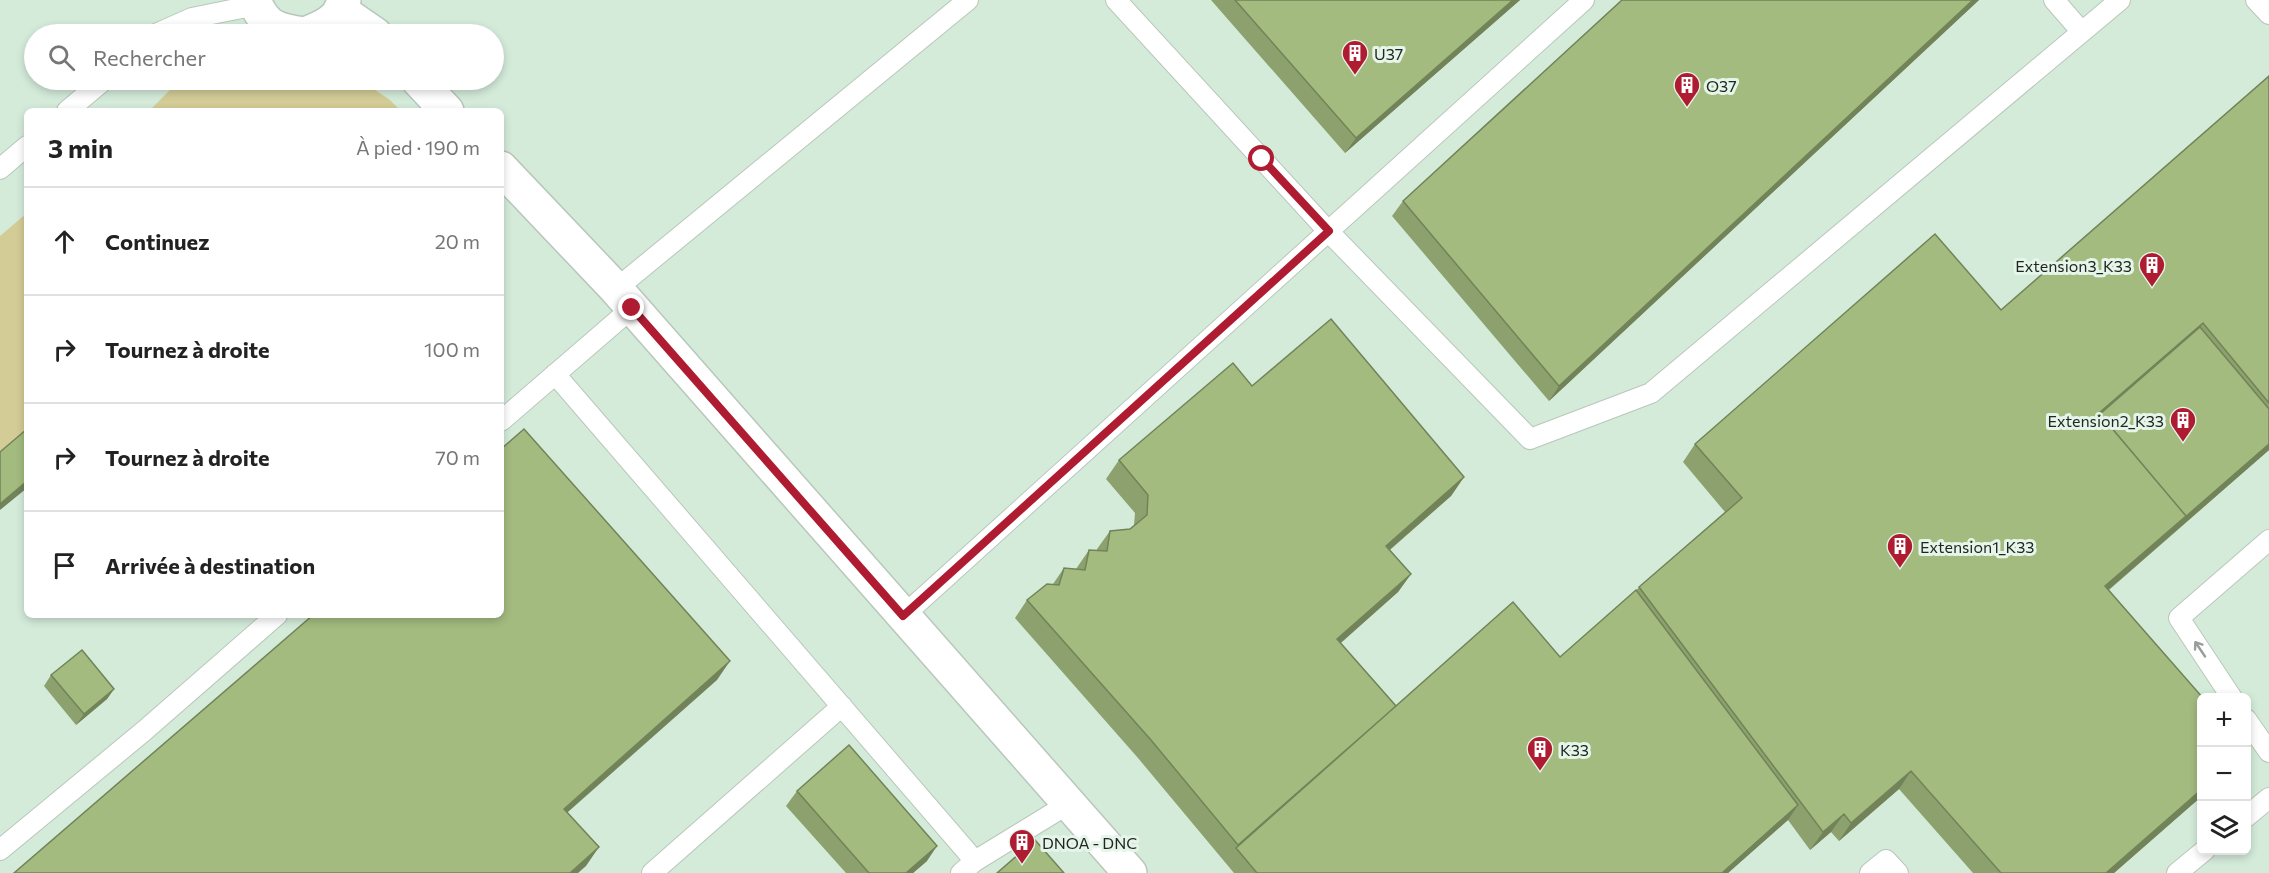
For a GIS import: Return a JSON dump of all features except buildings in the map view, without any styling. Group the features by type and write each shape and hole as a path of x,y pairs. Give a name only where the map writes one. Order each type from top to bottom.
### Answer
{"street":[{"path":"255,2 260,16 271,24"},
{"path":"329,24 342,5 364,24"},
{"path":"427,90 444,108"},
{"path":"504,171 624,299 1130,873"}],"lane":[{"path":"504,418 555,374 624,299 968,0"},
{"path":"1116,0 1329,231 1530,439 1651,393 2120,0"},
{"path":"903,616 1584,0"},
{"path":"2054,0 2081,32"},
{"path":"2256,0 2269,14"},
{"path":"178,24 192,18 255,2"},
{"path":"71,108 92,90"},
{"path":"0,169 24,149"},
{"path":"555,374 842,706 968,867 1068,804"},
{"path":"2229,693 2179,618 2269,540"},
{"path":"0,850 144,731 274,618"},
{"path":"652,873 842,706"},
{"path":"2251,725 2269,752"},
{"path":"2251,814 2269,798"},
{"path":"2177,873 2199,855"},
{"path":"1870,873 1886,860 1898,873"}],"shaded area":[{"path":"0,0 2269,0 2269,873 0,873"},
{"path":"170,90 375,90 398,108 152,108"},
{"path":"24,216 24,431 0,451 0,236"}],"place":[{"name":"U37","path":"1355,76"},
{"name":"O37","path":"1687,108"},
{"name":"Extension3_K33","path":"2152,288"},
{"name":"Extension2_K33","path":"2183,443"},
{"name":"Extension1_K33","path":"1900,569"},
{"name":"K33","path":"1540,772"},
{"name":"DNOA - DNC","path":"1022,865"}],"route":[{"path":"632,308 903,616 1329,231 1262,159"}]}
